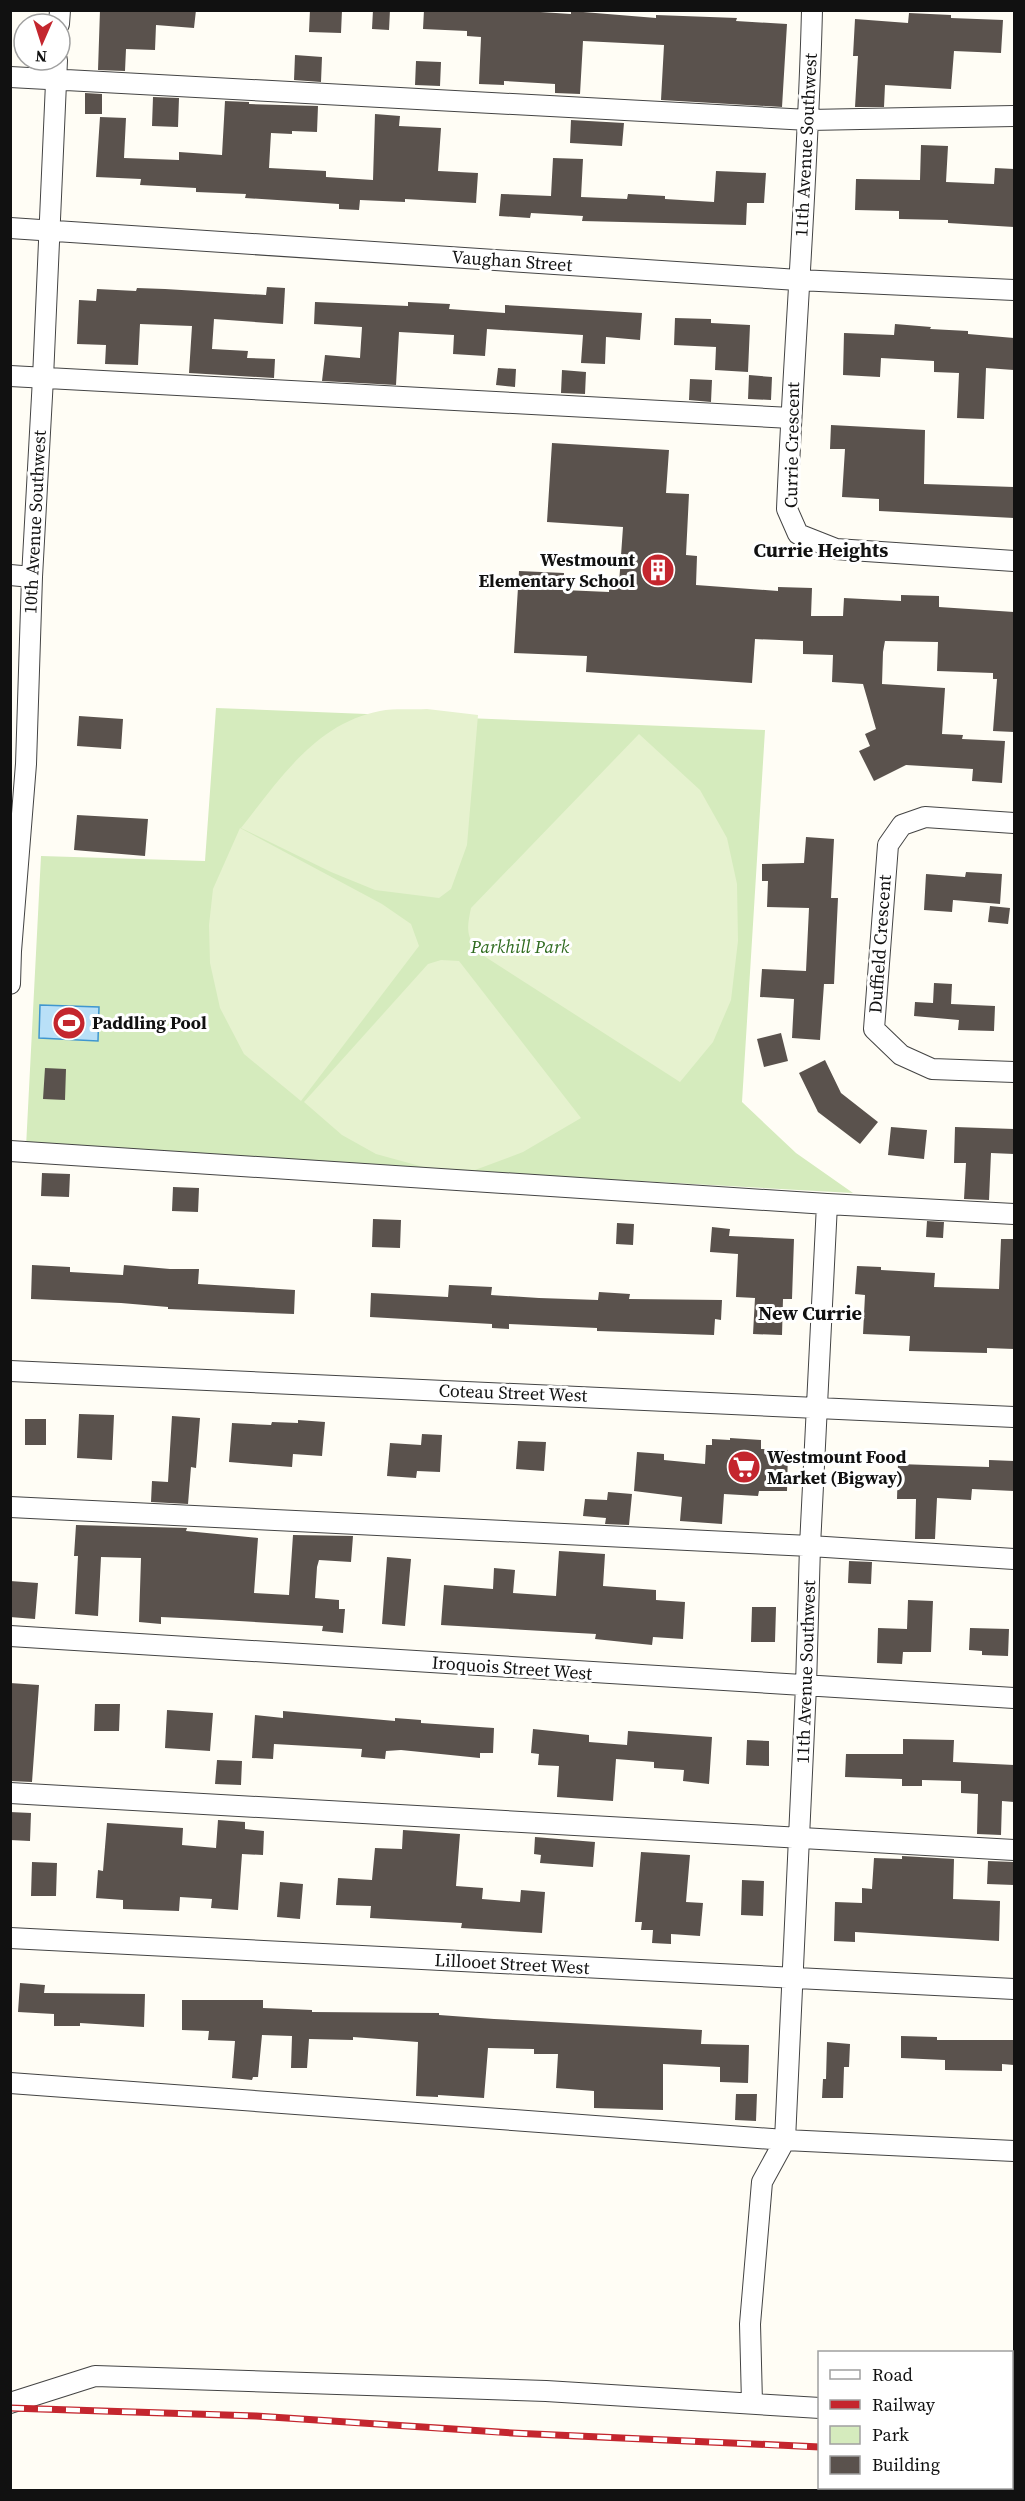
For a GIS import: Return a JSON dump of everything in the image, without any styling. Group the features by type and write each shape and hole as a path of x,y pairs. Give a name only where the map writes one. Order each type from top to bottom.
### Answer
{"street":[{"name":"11th Avenue Southwest","path":"798,280 809,120 812,10"},
{"path":"72,71 809,120 1014,116"},
{"path":"10,77 44,72"},
{"name":"10th Avenue Southwest","path":"10,984 18,763 32,576 57,72"},
{"name":"Vaughan Street","path":"10,228 798,280 1014,290"},
{"name":"Currie Crescent","path":"798,280 787,508 798,534 836,549 1014,561"},
{"path":"10,376 790,418"},
{"path":"10,575 32,576"},
{"name":"Duffield Crescent","path":"1014,823 926,817 902,825 888,845 874,1029 901,1055 932,1069 1014,1072"},
{"path":"10,1151 1014,1214"},
{"name":"11th Avenue Southwest","path":"785,2140 827,1204"},
{"name":"Coteau Street West","path":"10,1371 819,1406 1014,1417"},
{"path":"10,1507 810,1546 1014,1559"},
{"name":"Iroquois Street West","path":"10,1636 1014,1698"},
{"path":"10,1793 799,1840 1014,1850"},
{"name":"Lillooet Street West","path":"10,1938 1014,1989"},
{"path":"10,2083 785,2140 1014,2151"},
{"path":"752,2403 750,2324 762,2182 785,2140"},
{"path":"10,2403 95,2376 546,2391 818,2408"}],"green space":[{"name":"Parkhill Park","path":"216,708 765,730 742,1102 796,1153 853,1193 26,1147 41,856 205,861"},
{"path":"427,709 478,715 467,845 451,889 439,898 375,890 331,872 241,828 301,756 337,728 357,718 380,711"},
{"path":"639,734 700,790 727,838 737,884 738,941 731,1000 713,1042 680,1082 484,956 471,939 468,929 471,908"},
{"path":"240,828 382,904 411,924 419,946 301,1101 244,1054 220,1008 210,963 209,925 213,889"},
{"path":"441,960 459,961 581,1118 523,1152 475,1170 427,1168 376,1154 342,1135 304,1102 428,964"}],"water":[{"name":"Paddling Pool","path":"40,1005 99,1007 98,1041 39,1038"}],"building":[{"path":"100,10 196,10 194,28 156,25 155,50 126,49 125,71 98,70"},
{"path":"310,10 342,10 341,33 309,32"},
{"path":"373,10 390,10 389,30 372,29"},
{"path":"424,10 510,10 571,14 571,11 656,18 656,15 737,18 736,21 787,24 782,107 661,100 664,45 583,41 580,94 555,93 555,84 504,81 504,85 479,84 481,37 467,36 467,31 423,29"},
{"path":"909,13 951,15 951,18 1003,20 1001,53 954,51 951,89 885,85 884,107 855,107 858,56 853,56 855,19 908,23"},
{"path":"295,55 322,57 321,82 294,80"},
{"path":"416,61 441,62 440,86 415,85"},
{"path":"85,93 102,94 102,114 85,114"},
{"path":"153,97 179,98 178,127 152,126"},
{"path":"225,101 318,106 317,132 271,133 269,168 326,171 326,177 373,180 375,114 400,116 399,126 441,128 438,171 478,173 476,203 405,199 405,202 360,200 359,210 339,209 339,204 245,198 246,194 196,192 196,188 140,185 141,179 96,177 100,117 126,118 124,158 179,160 179,152 222,155"},
{"path":"571,120 624,123 622,146 570,143"},
{"path":"921,145 948,146 946,182 994,184 995,168 1014,169 1014,227 948,223 948,220 899,219 899,211 855,210 856,179 920,180"},
{"path":"553,158 583,159 581,197 627,199 628,194 714,202 716,171 766,173 764,203 747,203 746,225 582,221 583,216 531,213 530,218 499,216 501,194 551,196"},
{"path":"267,287 285,288 283,324 214,319 212,349 248,351 247,358 275,359 274,378 189,373 192,326 140,324 138,365 105,364 106,345 77,344 79,300 96,301 97,289 136,291 137,288 266,295"},
{"path":"315,302 408,306 408,302 450,304 449,309 505,313 505,305 642,313 640,340 606,337 605,364 581,363 583,335 487,329 485,356 453,354 454,335 399,332 396,385 322,381 325,355 360,358 362,327 314,324"},
{"path":"675,318 711,319 711,323 750,325 748,372 715,370 716,347 674,345"},
{"path":"895,324 1014,338 1014,370 986,368 984,419 957,418 959,373 934,372 934,361 881,358 880,377 843,375 844,333 894,335"},
{"path":"498,368 516,369 515,387 496,385"},
{"path":"562,370 586,372 585,394 561,393"},
{"path":"749,375 772,377 771,400 748,399"},
{"path":"690,379 712,380 711,402 689,400"},
{"path":"831,425 925,430 924,484 1014,487 1014,518 879,511 879,499 842,497 845,449 830,449"},
{"path":"552,443 669,450 666,493 689,494 686,555 697,556 696,585 778,591 778,587 812,588 811,616 843,616 844,598 901,601 901,595 939,596 939,607 1014,612 1014,732 993,731 997,679 993,679 993,673 937,671 938,642 885,641 883,652 882,684 945,688 942,734 963,735 962,739 1005,741 1002,783 972,781 973,769 906,765 874,781 859,751 870,746 865,734 876,729 863,684 832,682 833,655 803,654 803,641 755,639 752,683 586,672 587,656 514,653 519,571 564,573 563,590 609,592 609,584 619,584 623,527 547,522"},
{"path":"79,716 123,719 121,749 77,746"},
{"path":"77,815 148,819 145,856 74,850"},
{"path":"806,837 834,839 831,898 838,898 834,984 824,984 820,1040 792,1038 794,999 760,997 762,969 806,971 809,908 767,907 768,881 762,881 762,864 804,863"},
{"path":"966,872 1002,874 1000,904 953,900 952,912 924,910 926,874 965,877"},
{"path":"990,906 1010,908 1008,924 988,922"},
{"path":"934,983 952,984 951,1004 995,1006 994,1031 958,1030 959,1020 914,1016 915,1002 933,1003"},
{"path":"781,1033 788,1061 764,1067 757,1039"},
{"path":"825,1060 841,1093 878,1122 860,1144 818,1112 799,1073"},
{"path":"45,1068 66,1069 65,1100 43,1099"},
{"path":"891,1127 927,1130 924,1159 888,1155"},
{"path":"955,1127 1014,1129 1014,1154 991,1153 989,1200 964,1199 966,1163 954,1163"},
{"path":"42,1173 70,1174 69,1197 41,1196"},
{"path":"173,1187 199,1188 198,1212 172,1211"},
{"path":"373,1219 401,1220 400,1248 372,1247"},
{"path":"927,1221 944,1222 943,1238 926,1237"},
{"path":"617,1223 634,1224 633,1245 616,1244"},
{"path":"712,1227 730,1229 729,1236 794,1239 792,1299 783,1299 782,1335 753,1334 755,1298 736,1297 738,1254 710,1252"},
{"path":"1001,1239 1014,1239 1014,1349 987,1348 987,1353 909,1351 910,1336 863,1334 865,1295 855,1294 857,1266 881,1267 881,1270 935,1273 934,1287 999,1289"},
{"path":"32,1265 70,1267 70,1272 123,1275 124,1265 199,1269 198,1284 295,1290 294,1314 168,1309 168,1307 121,1303 31,1299"},
{"path":"449,1285 492,1287 491,1295 539,1298 598,1300 599,1292 630,1294 629,1299 722,1300 721,1320 715,1319 714,1335 597,1331 597,1328 509,1324 509,1329 492,1328 492,1324 370,1317 371,1293 448,1297"},
{"path":"79,1414 114,1415 112,1460 77,1458"},
{"path":"172,1416 200,1418 196,1468 191,1467 188,1504 151,1502 152,1481 168,1482"},
{"path":"25,1419 46,1419 46,1445 25,1445"},
{"path":"298,1420 325,1422 322,1456 293,1454 292,1467 229,1462 232,1423 271,1425 272,1422 298,1423"},
{"path":"422,1434 442,1435 440,1472 417,1471 416,1478 387,1476 390,1443 421,1445"},
{"path":"730,1438 761,1440 761,1449 788,1450 787,1491 759,1491 758,1496 724,1494 722,1524 680,1521 682,1497 634,1491 637,1452 664,1454 664,1460 705,1464 706,1445 712,1445 712,1439 730,1440"},
{"path":"518,1441 546,1442 544,1471 516,1469"},
{"path":"989,1460 1014,1461 1014,1491 972,1489 971,1500 937,1498 935,1539 915,1539 916,1499 897,1499 898,1464 989,1467"},
{"path":"608,1492 632,1494 629,1525 605,1524 606,1518 583,1516 585,1499 607,1500"},
{"path":"76,1525 187,1528 186,1531 258,1538 254,1593 289,1595 293,1535 353,1536 351,1562 319,1560 317,1567 315,1598 339,1600 339,1609 345,1609 343,1633 322,1631 323,1626 222,1620 161,1617 161,1624 139,1622 141,1558 101,1557 98,1616 75,1614 78,1556 74,1556"},
{"path":"559,1551 605,1554 603,1586 656,1590 656,1600 685,1602 683,1639 653,1637 652,1645 595,1639 596,1634 441,1625 444,1585 493,1589 494,1568 515,1570 513,1593 556,1596"},
{"path":"387,1557 411,1559 405,1626 382,1624"},
{"path":"849,1561 872,1562 871,1584 848,1583"},
{"path":"10,1581 38,1583 35,1619 10,1617"},
{"path":"908,1600 933,1601 931,1652 903,1652 902,1664 877,1663 878,1628 907,1629"},
{"path":"752,1607 776,1607 775,1642 751,1642"},
{"path":"970,1628 1009,1629 1008,1656 982,1655 982,1651 969,1650"},
{"path":"10,1683 39,1685 32,1782 10,1781"},
{"path":"95,1704 120,1704 119,1731 94,1731"},
{"path":"167,1710 213,1713 210,1751 165,1748"},
{"path":"283,1711 395,1721 395,1718 421,1720 421,1723 494,1728 493,1753 480,1753 480,1758 401,1750 386,1751 385,1759 361,1757 362,1749 274,1744 273,1759 252,1758 255,1715 283,1718"},
{"path":"533,1729 589,1735 589,1742 627,1745 628,1731 712,1737 709,1784 683,1781 684,1770 654,1768 654,1762 616,1759 613,1801 557,1797 559,1766 538,1765 539,1754 531,1753"},
{"path":"903,1739 954,1740 953,1762 1014,1765 1014,1802 1002,1801 1001,1835 977,1834 978,1794 961,1793 961,1781 922,1780 922,1786 902,1786 902,1779 845,1777 846,1754 903,1754"},
{"path":"747,1740 769,1741 769,1766 746,1765"},
{"path":"217,1760 242,1761 241,1785 215,1784"},
{"path":"10,1812 31,1813 30,1841 10,1840"},
{"path":"218,1820 245,1822 245,1829 264,1831 263,1855 242,1854 238,1910 211,1908 212,1899 180,1897 179,1911 123,1909 123,1900 96,1898 98,1870 103,1871 107,1823 183,1828 182,1845 216,1848"},
{"path":"403,1830 460,1834 456,1886 483,1888 482,1899 520,1902 521,1890 545,1892 542,1933 461,1928 462,1923 370,1918 371,1906 336,1905 338,1878 372,1880 375,1848 402,1849"},
{"path":"535,1837 595,1842 593,1867 540,1863 541,1855 534,1854"},
{"path":"641,1852 690,1855 686,1902 703,1903 700,1936 671,1934 671,1944 652,1943 653,1930 641,1930 642,1922 635,1922"},
{"path":"902,1856 954,1859 953,1899 1000,1901 999,1941 855,1932 855,1942 834,1941 835,1902 862,1903 862,1888 872,1889 874,1858 902,1859"},
{"path":"988,1861 1014,1862 1014,1885 987,1884"},
{"path":"32,1862 57,1863 56,1896 31,1896"},
{"path":"742,1880 764,1881 763,1916 741,1915"},
{"path":"280,1882 303,1884 300,1919 277,1917"},
{"path":"20,1983 45,1985 44,1993 145,1994 144,2027 80,2023 80,2026 54,2026 54,2014 18,2012"},
{"path":"182,2000 263,2000 263,2008 312,2010 312,2012 439,2013 439,2015 494,2019 702,2030 701,2044 749,2045 748,2083 720,2082 720,2067 663,2064 663,2110 594,2108 594,2091 556,2088 558,2054 534,2054 534,2049 488,2048 484,2098 416,2096 418,2042 353,2037 353,2040 309,2039 307,2068 291,2068 292,2036 262,2035 258,2077 253,2077 252,2080 232,2078 235,2041 208,2040 209,2031 182,2030"},
{"path":"901,2036 937,2037 937,2040 1014,2040 1014,2065 1002,2064 1002,2071 945,2070 945,2060 901,2058"},
{"path":"827,2042 850,2044 849,2067 844,2067 843,2098 822,2098 823,2079 826,2079"},
{"path":"736,2094 757,2094 756,2121 735,2120"}],"railway":[{"path":"10,2408 256,2416 512,2433 818,2447"}],"place":[{"name":"Westmount Elementary School","path":"658,570"},
{"name":"Paddling Pool","path":"69,1023"},
{"name":"Westmount Food Market (Bigway)","path":"744,1467"}],"district":[{"name":"Currie Heights","path":"821,550"},
{"name":"New Currie","path":"810,1313"}]}
